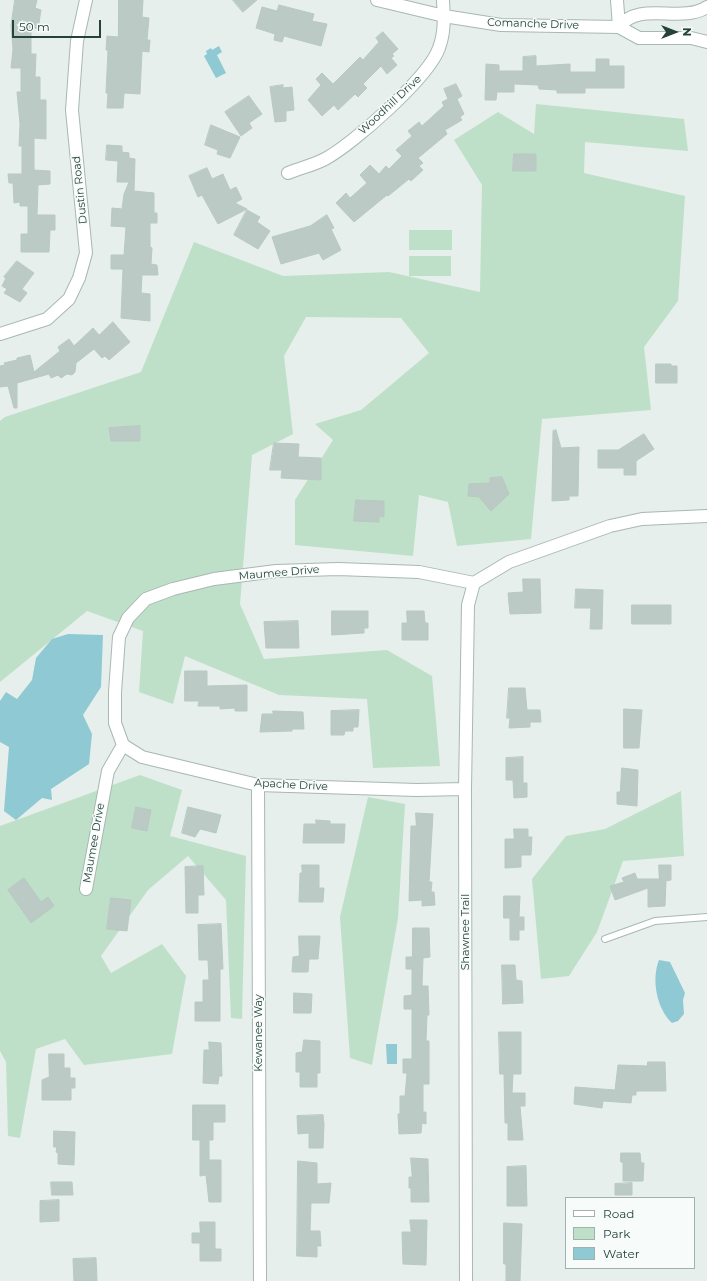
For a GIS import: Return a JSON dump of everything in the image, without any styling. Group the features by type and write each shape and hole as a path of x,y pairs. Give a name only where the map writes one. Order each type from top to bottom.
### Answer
{"street":[{"name":"Dustin Road","path":"0,334 47,319 70,299 79,278 86,253 72,110 77,41 86,0"},
{"name":"Comanche Drive","path":"377,0 444,16 501,25 619,27 639,38 691,38 707,42"},
{"name":"Woodhill Drive","path":"288,172 325,160 350,142 413,86 429,68 438,50 444,32 443,0"},
{"path":"617,0 619,27"},
{"path":"619,27 629,18 640,14 692,14 707,7"},
{"path":"474,583 509,562 610,526 642,519 707,516"},
{"name":"Maumee Drive","path":"86,889 108,771 122,745 115,723 115,692 119,638 128,618 146,599 173,589 207,581 276,571 338,569 420,572 474,583"},
{"name":"Shawnee Trail","path":"466,1281 465,789 468,605 474,583"},
{"name":"Apache Drive","path":"122,745 142,757 258,785 417,790 465,789"},
{"name":"Kewanee Way","path":"258,785 260,1281"}],"lane":[{"path":"605,939 655,921 707,917"}],"green space":[{"path":"536,104 684,119 688,151 585,142 584,173 685,196 678,301 644,347 651,410 542,419 531,539 457,546 448,502 419,495 413,556 295,545 295,500 333,440 315,424 361,410 429,353 401,318 306,317 284,356 293,434 252,455 240,604 264,659 387,650 432,676 440,766 373,768 367,699 279,695 185,656 173,704 139,692 143,631 87,611 0,682 0,421 5,417 141,372 194,242 283,276 389,272 480,292 482,185 454,140 498,112 534,134"},
{"path":"409,230 452,230 452,250 409,250"},
{"path":"409,256 451,256 451,276 409,276"},
{"path":"140,775 182,790 170,836 246,856 242,1019 231,1018 226,900 188,856 148,890 101,956 111,973 162,944 186,976 172,1054 84,1065 65,1039 36,1049 20,1138 8,1136 6,1062 0,1051 0,826"},
{"path":"681,791 684,856 623,861 597,932 569,976 541,979 532,879 566,836 605,829"},
{"path":"368,797 405,804 398,918 372,1065 350,1058 340,917"}],"water":[{"path":"219,46 222,52 217,55 226,73 216,78 204,56 207,54 206,51 211,48 212,50"},
{"path":"68,634 103,635 101,687 83,715 92,734 89,764 51,789 52,800 42,798 16,820 4,811 9,747 0,742 0,701 6,692 17,699 32,680 36,658 52,639"},
{"path":"659,960 670,962 685,993 683,1000 684,1014 678,1021 672,1023 663,1010 657,994 656,976"},
{"path":"386,1044 397,1044 397,1064 387,1064"}],"building":[{"path":"15,0 37,0 35,8 41,10 38,29 31,27 31,54 36,54 35,77 40,77 40,100 46,100 46,139 34,138 34,170 50,171 50,184 38,185 37,215 55,215 55,230 50,230 49,252 21,252 21,234 28,234 28,206 20,206 20,202 14,203 13,183 9,183 8,174 22,174 22,146 19,146 20,124 17,92 21,92 21,68 11,68 13,49 11,26"},
{"path":"119,0 143,0 142,17 149,18 147,40 150,40 149,52 142,51 140,94 124,93 123,108 107,108 107,36 118,37"},
{"path":"233,0 257,0 243,12"},
{"path":"279,5 314,14 312,21 327,24 321,46 284,36 282,42 274,40 275,34 256,28 262,7 277,11"},
{"path":"383,32 398,49 392,54 394,56 391,58 397,65 387,74 381,66 363,84 367,88 358,97 355,94 338,110 334,105 322,116 308,100 321,85 316,79 322,73 333,84 360,57 363,60 379,42 376,38"},
{"path":"536,56 536,66 570,64 570,72 596,72 596,59 609,59 609,66 624,66 624,88 585,88 585,93 557,93 557,90 539,89 538,85 514,84 514,92 497,92 496,100 485,100 486,64 499,65 499,71 523,71 523,57"},
{"path":"456,84 462,96 457,99 464,114 460,117 462,120 445,130 447,134 418,158 423,163 419,166 423,170 411,181 409,179 388,196 387,195 354,222 336,203 346,193 350,198 367,183 360,175 370,165 379,174 386,166 389,169 402,156 396,150 412,136 408,131 419,122 422,126 444,106 442,102 448,99 444,89"},
{"path":"283,85 283,88 292,87 294,110 286,111 286,121 275,122 270,87"},
{"path":"249,96 262,114 249,123 252,128 241,136 225,112"},
{"path":"211,125 240,137 230,158 217,154 218,150 205,145"},
{"path":"107,145 122,146 122,152 129,153 129,158 135,159 134,191 154,193 154,213 157,213 157,223 150,223 150,247 152,248 151,264 157,265 158,275 142,275 141,293 150,294 150,321 121,318 123,269 111,269 111,255 124,255 126,227 111,226 112,208 122,209 124,194 129,182 117,182 118,161 106,160"},
{"path":"514,154 536,154 536,171 513,171"},
{"path":"207,168 212,179 223,174 230,190 236,187 242,199 235,203 247,209 218,224 202,195 198,197 189,176"},
{"path":"247,210 260,217 257,222 270,231 258,249 234,235"},
{"path":"327,215 334,228 331,229 341,250 323,260 319,253 281,264 272,237 310,226"},
{"path":"17,261 34,273 22,289 27,293 20,302 4,293 7,289 2,286 6,278 4,277"},
{"path":"113,322 130,342 109,360 105,356 102,358 94,349 76,363 75,372 72,375 67,374 61,378 58,375 51,378 49,374 17,383 17,408 14,408 8,386 0,387 0,366 5,365 4,363 17,360 17,358 30,355 34,372 60,351 58,347 69,339 74,346 93,328 99,335"},
{"path":"656,364 671,364 671,366 677,366 677,383 656,383"},
{"path":"140,426 140,441 111,441 109,428"},
{"path":"556,430 561,448 579,447 578,496 569,496 569,500 552,501 553,431"},
{"path":"644,434 654,449 636,461 636,475 624,475 624,468 598,468 598,450 618,450"},
{"path":"274,443 299,444 298,457 321,458 321,480 281,478 282,470 270,470"},
{"path":"502,477 509,494 491,511 479,497 468,496 469,484 490,483 490,478"},
{"path":"356,500 384,501 384,517 379,516 379,522 354,521"},
{"path":"523,579 540,579 541,613 510,614 508,593 523,592"},
{"path":"576,589 603,590 602,629 590,629 591,608 575,608"},
{"path":"632,605 671,605 671,624 632,624"},
{"path":"332,611 368,611 368,628 364,628 364,633 332,635"},
{"path":"407,611 424,611 425,623 428,623 428,640 402,640 402,623 407,623"},
{"path":"298,621 299,648 266,648 264,622"},
{"path":"185,671 207,671 207,686 247,685 247,711 235,711 235,708 220,709 220,706 198,706 199,701 185,701"},
{"path":"509,688 525,688 527,710 540,710 541,722 530,722 530,727 509,728 510,718 507,718"},
{"path":"624,709 642,710 639,748 624,748"},
{"path":"359,710 358,727 353,727 353,731 345,731 344,735 331,735 331,711"},
{"path":"273,711 303,712 304,729 260,732 262,714 273,714"},
{"path":"523,757 523,783 527,783 527,797 514,798 513,780 506,780 506,758"},
{"path":"622,768 638,770 637,806 617,804 617,792 620,792"},
{"path":"136,807 151,810 147,831 132,828"},
{"path":"188,807 221,815 216,833 200,829 195,837 182,833"},
{"path":"416,813 433,814 429,882 432,882 431,892 434,892 435,905 422,906 422,900 409,901 411,826 416,826"},
{"path":"316,820 330,821 330,824 345,824 344,843 303,843 304,824 316,824"},
{"path":"514,829 528,829 528,837 532,837 531,855 521,855 521,867 505,868 505,839 514,839"},
{"path":"302,865 319,865 319,888 324,888 323,902 299,902 300,873 302,873"},
{"path":"659,865 671,865 671,880 666,881 665,906 648,907 648,888 615,900 610,886 624,882 622,878 635,873 637,879 659,879"},
{"path":"203,866 204,895 198,895 198,913 186,913 185,867"},
{"path":"24,878 41,902 48,897 54,906 31,923 8,890"},
{"path":"504,896 520,896 519,917 524,917 524,930 519,930 519,940 510,940 510,918 504,918"},
{"path":"111,898 131,900 127,931 107,929"},
{"path":"221,924 223,969 220,969 220,1021 195,1021 195,1002 203,1002 203,980 209,980 208,960 199,960 198,925"},
{"path":"413,928 429,928 430,957 423,958 422,986 428,986 429,1015 427,1015 426,1041 429,1041 429,1084 423,1084 423,1112 426,1112 426,1124 422,1123 421,1133 399,1134 398,1114 400,1114 400,1096 405,1096 407,1073 403,1073 403,1059 412,1059 412,1009 404,1009 404,996 412,995 412,969 406,969 406,957 412,957"},
{"path":"299,936 320,936 318,959 309,959 308,972 292,972 293,957 299,956"},
{"path":"502,965 515,965 516,980 522,981 523,1003 503,1004"},
{"path":"294,993 312,994 311,1013 294,1013"},
{"path":"499,1032 521,1032 521,1074 513,1074 512,1093 525,1093 525,1106 520,1106 523,1140 508,1140 508,1123 505,1123 504,1074 500,1074"},
{"path":"304,1040 320,1041 320,1073 317,1073 317,1087 300,1087 300,1072 296,1072 296,1053 302,1052"},
{"path":"209,1042 221,1043 222,1076 219,1076 218,1084 203,1083 204,1050 209,1050"},
{"path":"49,1054 64,1054 64,1068 70,1068 70,1078 75,1078 75,1088 71,1088 71,1100 42,1100 42,1080 49,1077"},
{"path":"648,1062 665,1062 666,1091 636,1091 636,1095 632,1095 631,1103 603,1101 602,1108 574,1104 575,1087 615,1090 618,1065 647,1066"},
{"path":"193,1105 225,1105 225,1122 213,1122 213,1140 209,1140 209,1160 221,1160 221,1202 209,1202 206,1175 200,1176 200,1140 193,1140"},
{"path":"323,1115 323,1148 309,1148 309,1133 298,1134 297,1116"},
{"path":"54,1131 75,1132 74,1165 58,1164 58,1153 56,1152 57,1147 54,1147"},
{"path":"621,1153 640,1153 641,1163 644,1163 643,1181 623,1181 623,1162 621,1162"},
{"path":"411,1158 428,1159 429,1202 411,1202 409,1177 412,1177"},
{"path":"298,1161 317,1163 317,1184 331,1183 329,1203 311,1203 310,1231 320,1231 321,1246 317,1246 317,1257 297,1256"},
{"path":"526,1166 527,1206 507,1206 507,1167"},
{"path":"51,1182 72,1182 73,1195 52,1195"},
{"path":"632,1183 632,1195 615,1195 615,1184"},
{"path":"59,1200 59,1221 40,1222 40,1201"},
{"path":"410,1220 427,1220 426,1265 403,1264 402,1232 411,1232"},
{"path":"200,1222 215,1222 215,1249 221,1249 221,1261 200,1261 200,1243 192,1243 192,1233 200,1233"},
{"path":"504,1223 522,1224 520,1281 506,1281 506,1264 504,1264"},
{"path":"96,1258 97,1281 74,1281 73,1259"}]}
